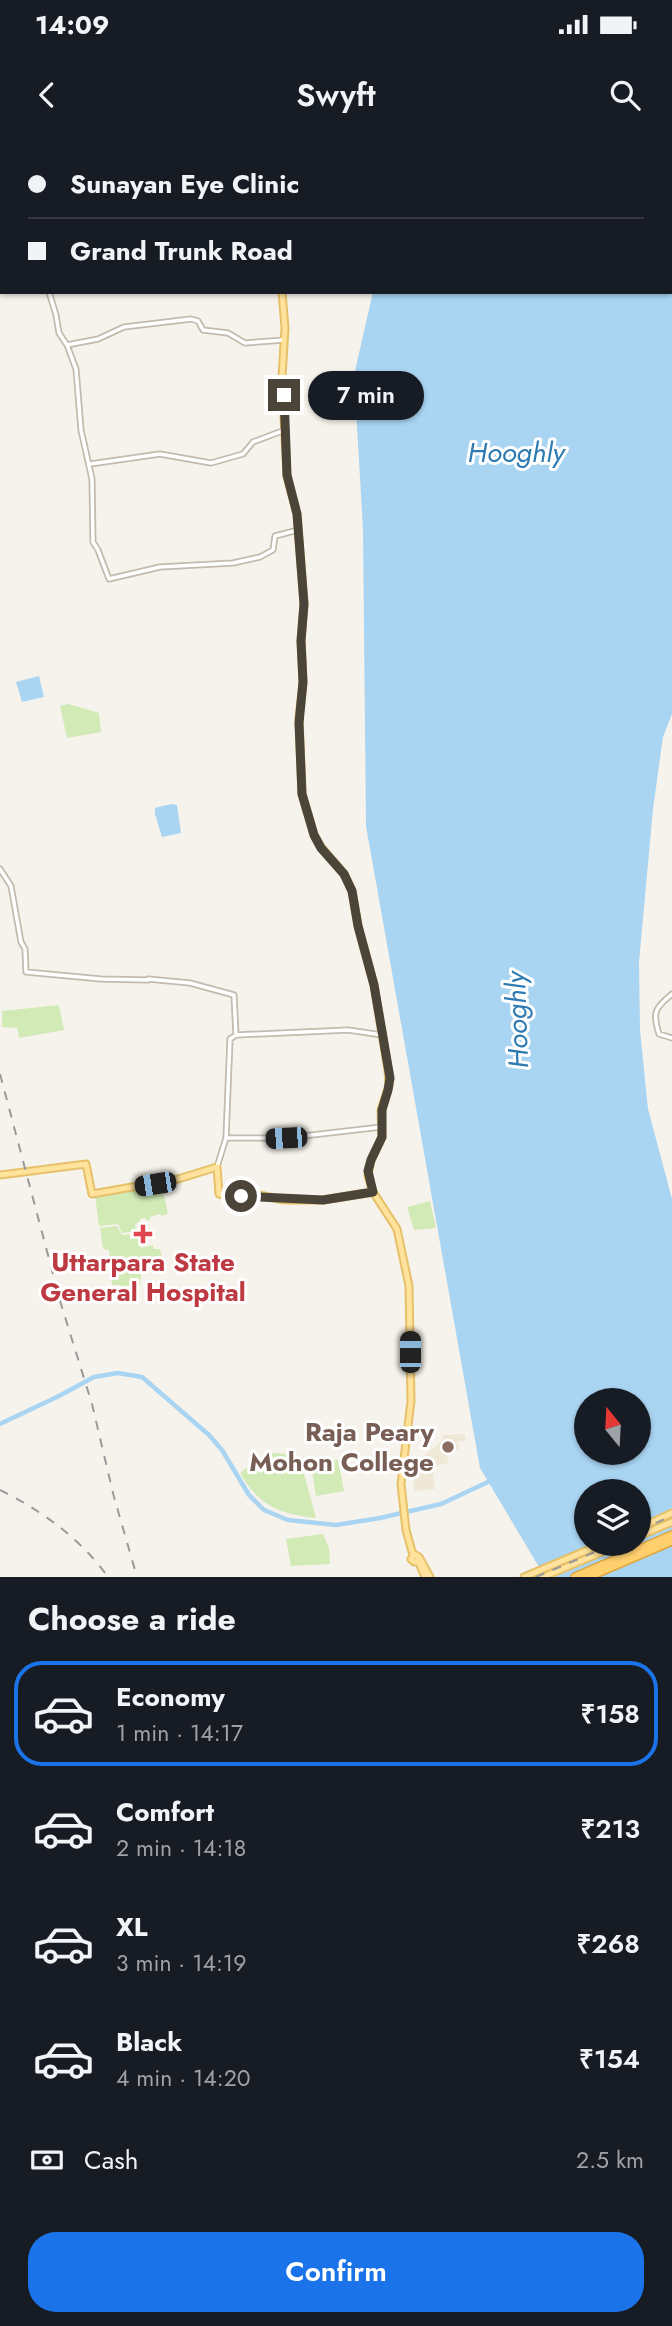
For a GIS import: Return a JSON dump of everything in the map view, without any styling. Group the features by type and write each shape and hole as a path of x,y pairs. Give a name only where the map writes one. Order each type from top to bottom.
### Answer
{"highway":[{"path":"575,1577 672,1535"},
{"path":"588,1577 672,1541"}],"main road":[{"path":"282,294 285,323 282,377 288,482 298,530 304,604 301,641 303,682 299,723 302,794 314,835 321,848 344,874 352,891 358,926 374,985 390,1083 382,1110 381,1141 368,1171 373,1192 397,1229 409,1286 411,1401 401,1478 402,1503 408,1539 428,1577"},
{"path":"0,1175 86,1164 92,1194 155,1184 216,1167 220,1194 323,1200 373,1192"},
{"path":"651,1523 672,1513"},
{"path":"651,1531 672,1522"},
{"path":"524,1577 574,1556"},
{"path":"543,1577 593,1556"}],"street":[{"path":"50,294 59,333 67,345 76,369 80,426 92,479 93,539 109,580 160,567 220,565 249,560 272,550 275,536 298,530"},
{"path":"67,345 99,339 124,327 191,319 198,321 203,330 228,333 244,343 284,340"},
{"path":"90,464 160,454 191,458 205,463 218,462 245,453 253,442 285,430"},
{"path":"0,869 10,886 21,943 25,949 25,971 101,979 180,981 233,994 236,1035"},
{"path":"672,994 654,1014 659,1034 672,1038"},
{"path":"216,1167 226,1138 230,1039 236,1035 348,1030 382,1035"},
{"path":"226,1138 286,1138 382,1127"}],"shaded area":[{"path":"465,1434 466,1441 458,1442 459,1449 447,1451 448,1463 432,1466 435,1489 414,1491 413,1466 419,1459 442,1441 443,1435"}],"green space":[{"path":"69,704 99,713 101,732 67,738 60,706"},
{"path":"59,1005 64,1030 19,1038 17,1028 2,1027 2,1011"},
{"path":"156,1184 157,1191 163,1190 168,1214 150,1217 150,1220 140,1219 140,1222 135,1224 136,1231 122,1233 118,1224 99,1226 95,1195"},
{"path":"430,1201 436,1228 414,1230 407,1207"},
{"path":"117,1226 122,1235 129,1234 130,1239 137,1237 141,1248 153,1245 154,1249 160,1249 164,1270 141,1271 140,1286 112,1285 109,1250 103,1249 100,1228"},
{"path":"273,1453 300,1459 316,1518 281,1511 263,1501 247,1484 240,1473 264,1455"},
{"path":"338,1460 344,1491 316,1496 311,1464"},
{"path":"323,1534 329,1548 330,1564 291,1566 286,1539"}],"water":[{"name":"Hooghly","path":"373,294 672,294 672,714 663,737 653,809 639,962 640,1030 648,1109 672,1199 672,1577 545,1577 480,1468 366,826 363,529 354,375"},
{"path":"39,676 44,697 22,702 16,682"},
{"path":"177,805 181,833 162,837 155,808"}],"waterway":[{"path":"0,1424 94,1377 118,1373 142,1377 209,1435 222,1450 249,1495 264,1510 288,1520 336,1525 380,1518 441,1504 488,1482"}],"railway":[{"path":"0,1074 137,1577"},
{"path":"0,1490 30,1507 73,1538 108,1577"},
{"path":"651,1525 672,1516"},
{"path":"536,1577 586,1556"}],"place":[{"name":"Uttarpara State General Hospital","path":"143,1234"},
{"name":"Raja Peary Mohon College","path":"448,1447"}],"route":[{"path":"241,1196 323,1200 373,1192 368,1171 382,1137 382,1110 390,1083 374,985 358,926 352,891 344,874 321,848 314,835 302,794 299,723 303,682 301,641 304,604 297,514 287,475 284,395"}]}
